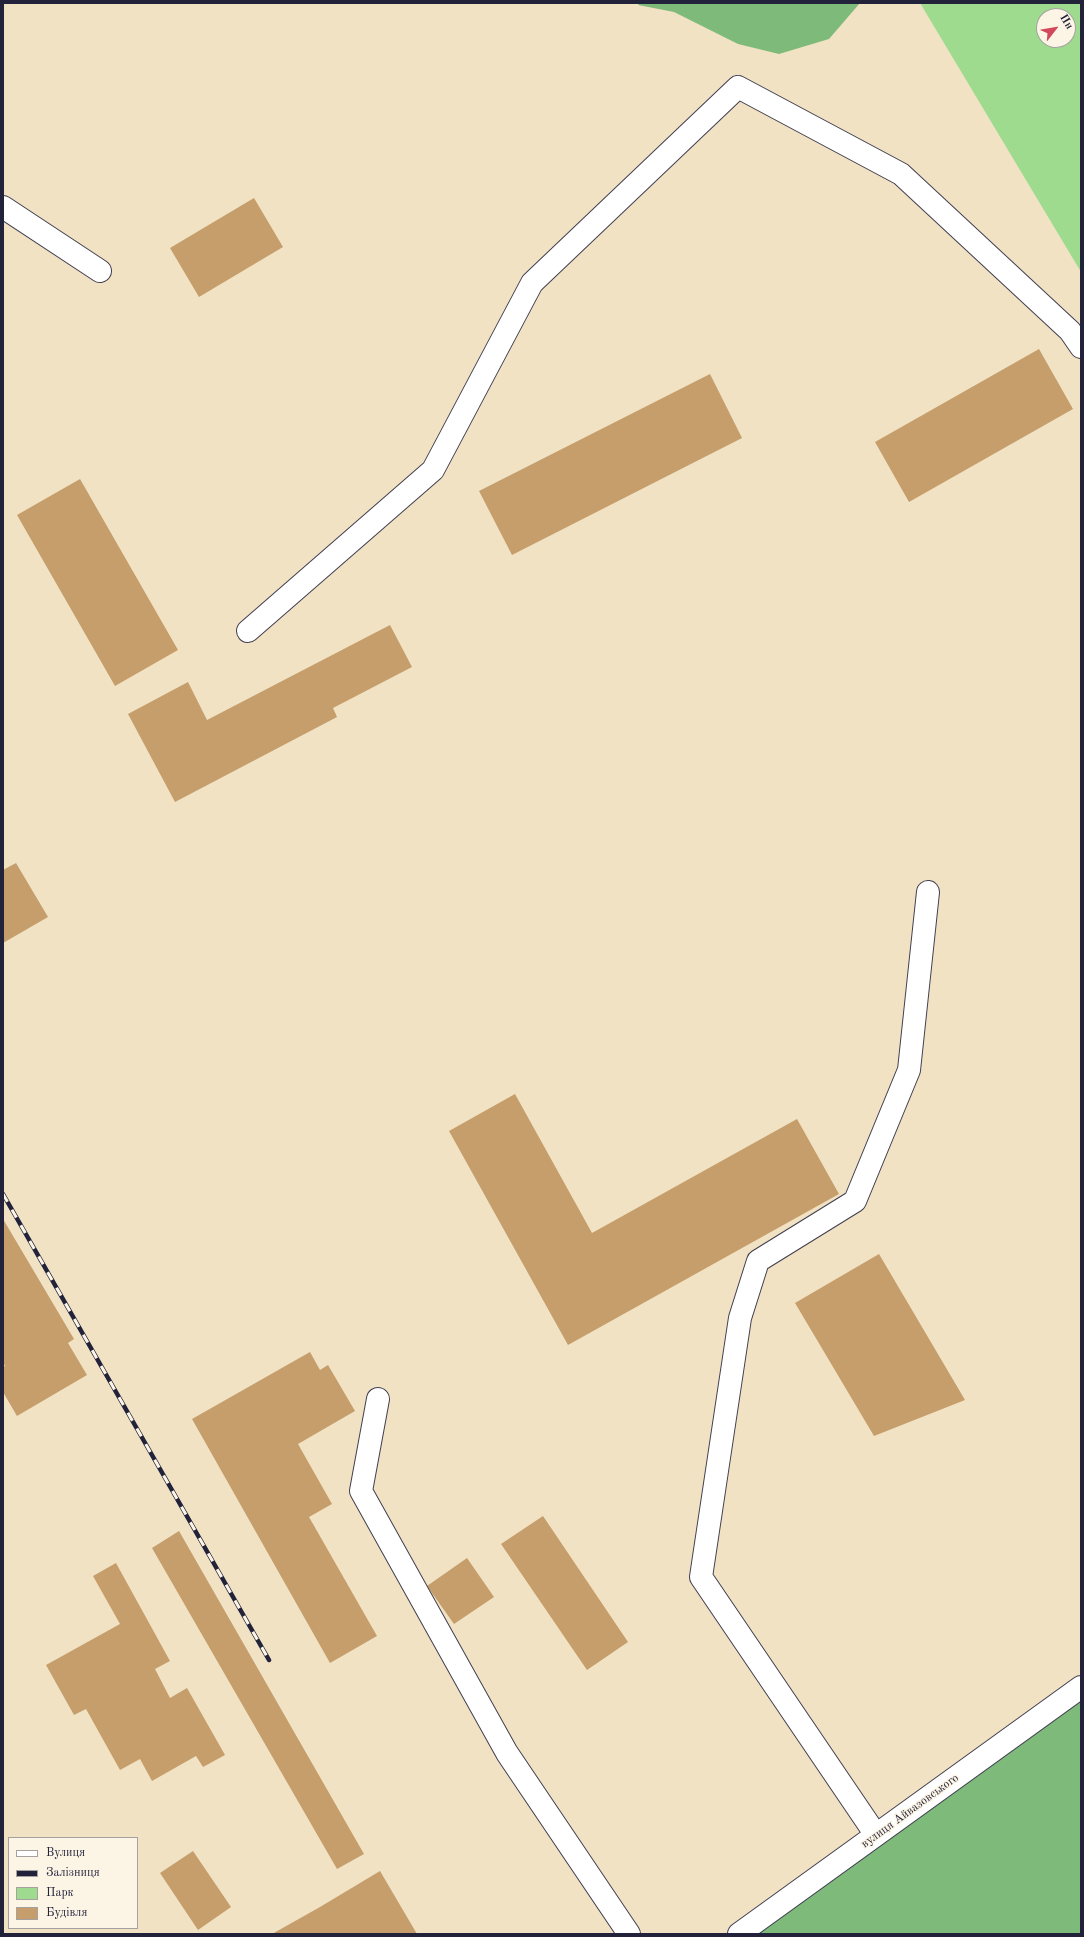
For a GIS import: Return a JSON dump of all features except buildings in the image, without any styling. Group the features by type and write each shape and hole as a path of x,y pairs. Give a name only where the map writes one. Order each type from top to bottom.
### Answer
{"lane":[{"path":"248,631 433,470 532,282 738,87 901,174 1070,331 1081,347"},
{"path":"3,207 100,271"},
{"path":"876,1835 701,1577 740,1318 758,1262 855,1201 909,1070 928,892"},
{"path":"378,1399 361,1491 507,1754 629,1934"},
{"name":"вулиця Айвазовського","path":"739,1934 1081,1687"}],"green space":[{"path":"640,3 860,3 829,39 779,54 738,44 674,12 638,5"},
{"path":"920,3 1081,3 1081,272"},
{"path":"1081,1687 1081,1934 739,1934"}],"railway":[{"path":"3,1194 269,1660"}]}
